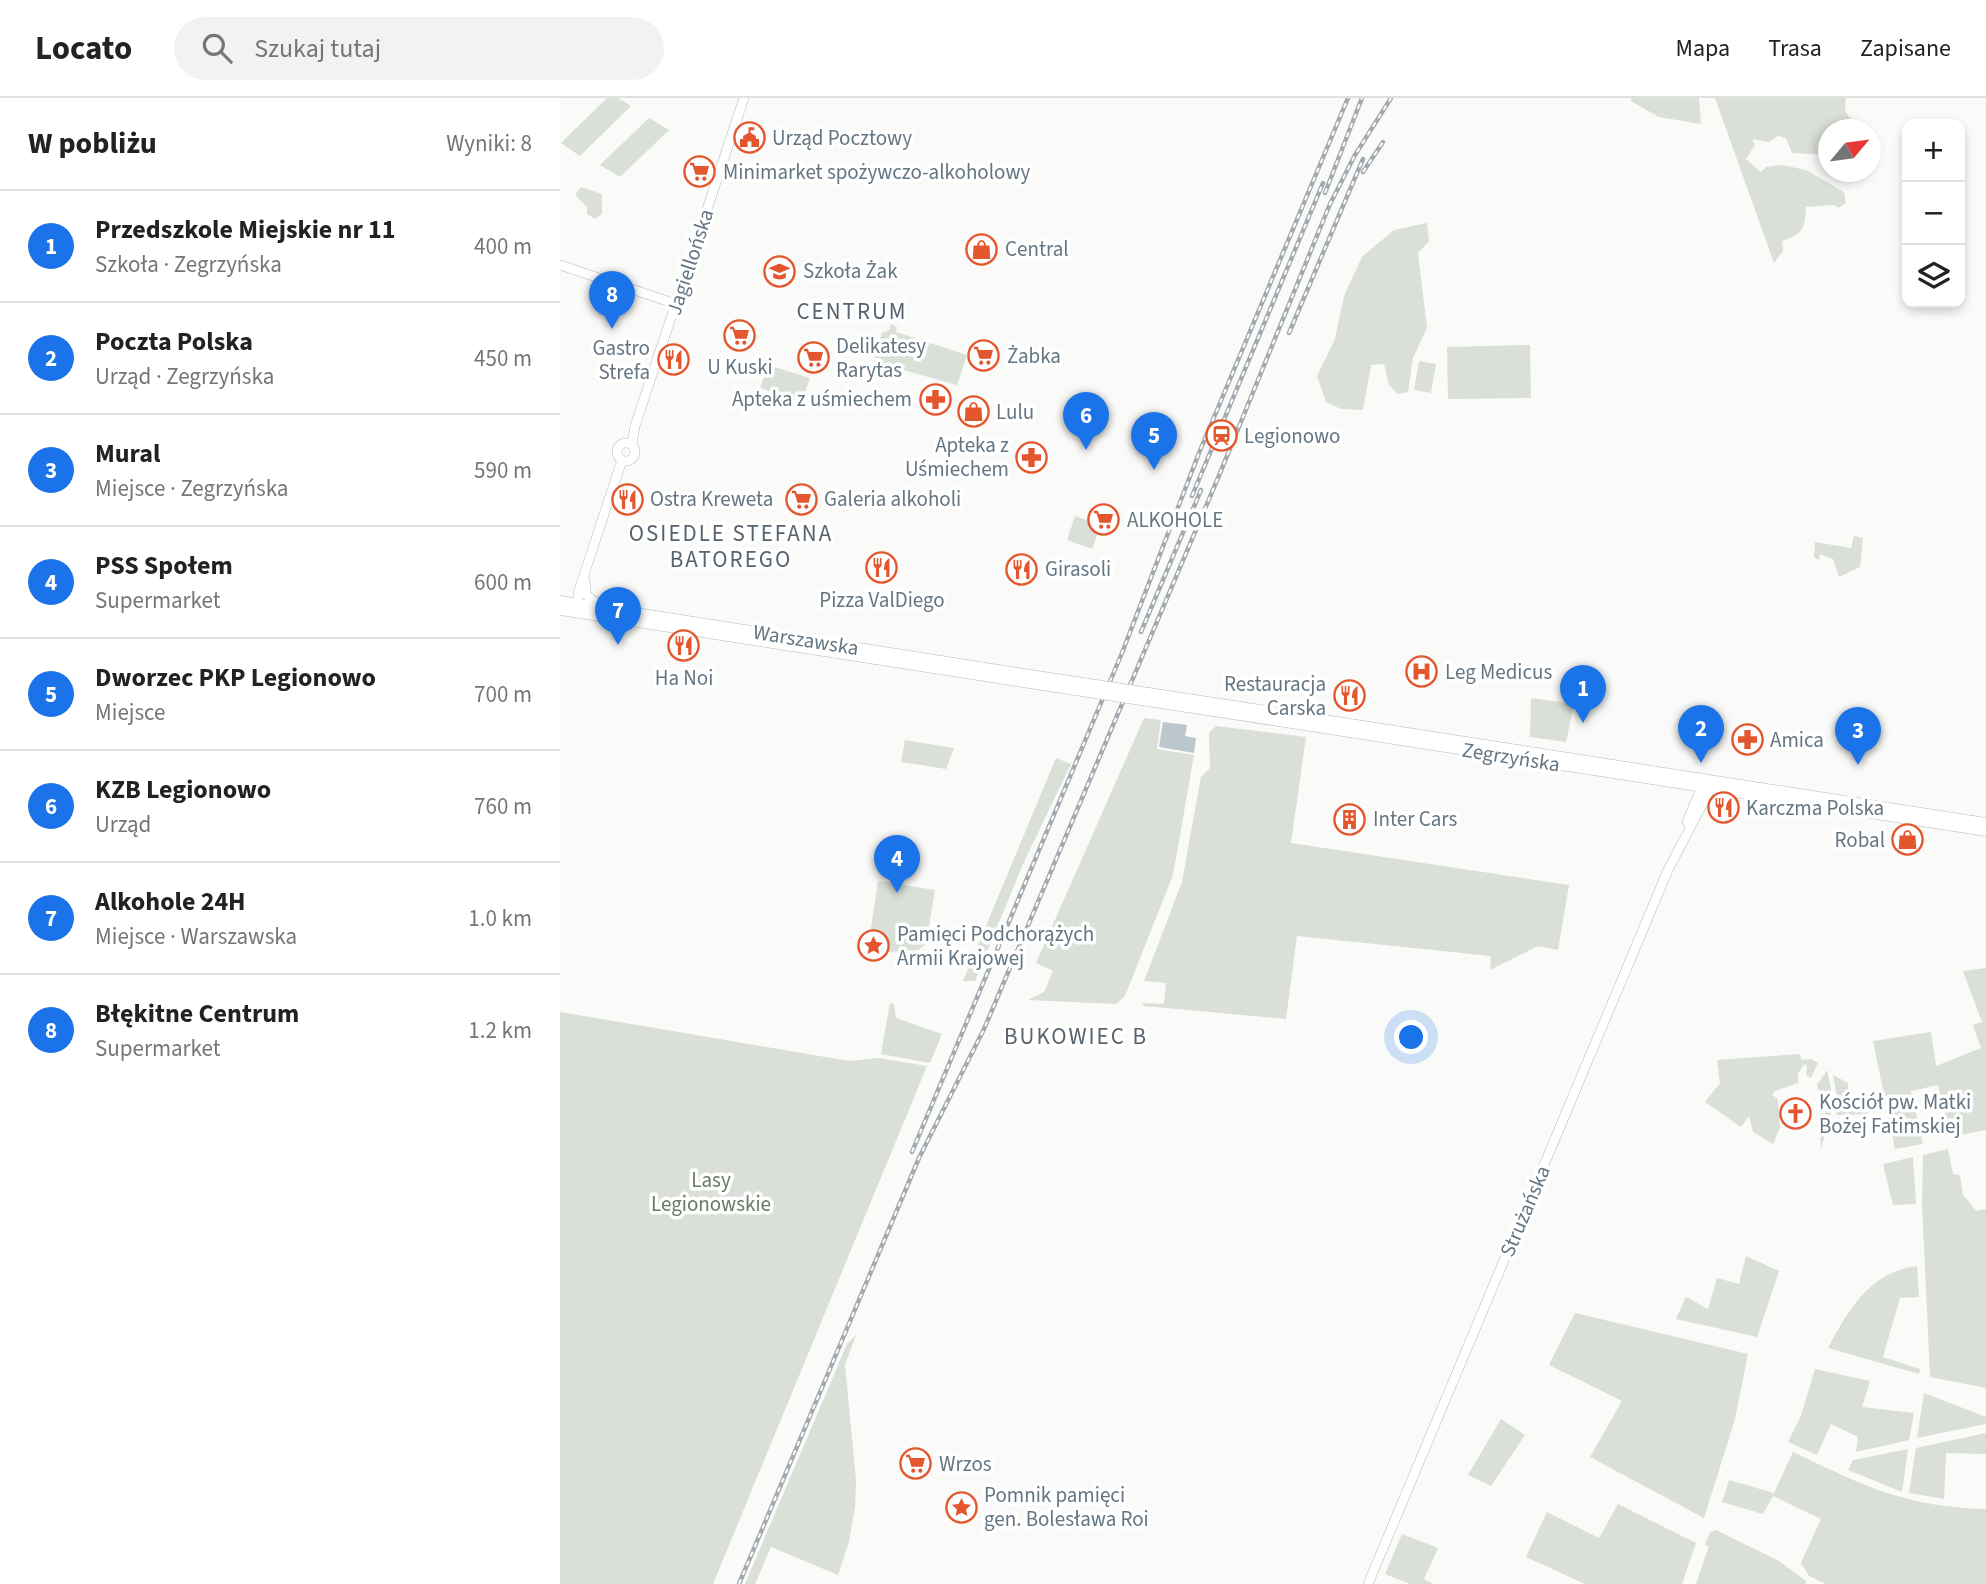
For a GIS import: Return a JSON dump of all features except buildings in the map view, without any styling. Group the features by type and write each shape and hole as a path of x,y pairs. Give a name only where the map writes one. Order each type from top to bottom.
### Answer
{"main road":[{"name":"Jagiellońska","path":"629,443 744,98"},
{"path":"560,265 676,304"},
{"path":"584,613 576,604 625,460 636,454 629,443 617,450 625,460"},
{"path":"587,568 586,595 607,609"},
{"name":"Warszawska","path":"560,601 1036,680"},
{"name":"Warszawska","path":"560,610 1036,680"},
{"name":"Zegrzyńska","path":"1036,680 1712,779 1986,823"},
{"name":"Zegrzyńska","path":"1234,710 1705,788 1986,831"},
{"name":"Strużańska","path":"1368,1584 1683,838 1705,788 1712,779"}],"green space":[{"path":"607,98 618,98 631,106 580,156 561,143"},
{"path":"1631,98 1699,98 1701,124 1659,117 1631,101"},
{"path":"1715,98 1846,98 1845,107 1851,119 1818,119 1818,154 1792,153 1786,138 1778,136 1769,142 1752,139 1755,145 1746,159 1761,172 1766,167 1782,165 1806,170 1818,177 1818,182 1827,182 1844,192 1846,203 1838,208 1834,205 1806,207 1802,229 1782,241 1783,251 1774,263"},
{"path":"649,118 669,130 620,177 600,165"},
{"path":"581,187 602,194 602,214 595,219 587,214 587,207 575,195"},
{"path":"1427,223 1429,241 1418,253 1427,328 1413,358 1408,392 1398,394 1389,385 1384,364 1371,365 1363,410 1341,409 1326,402 1317,376 1335,339 1344,296 1362,257 1394,230"},
{"path":"891,324 897,327 896,332 967,355 957,385 878,363 879,358 874,357 882,333 889,330"},
{"path":"1530,345 1531,398 1448,399 1447,347"},
{"path":"1419,361 1436,364 1431,393 1414,390"},
{"path":"768,365 810,378 802,402 760,388"},
{"path":"1075,516 1101,525 1092,549 1067,540"},
{"path":"1854,536 1863,538 1860,567 1839,577 1833,559 1820,554 1819,560 1814,557 1815,542 1851,548"},
{"path":"1531,698 1574,704 1566,742 1530,737"},
{"path":"1144,718 1161,720 1157,749 1194,755 1173,875 1125,996 1116,1004 1028,1000 1044,992 1053,971 1036,963"},
{"path":"1216,726 1306,737 1291,843 1569,885 1558,950 1538,946 1490,970 1491,956 1297,936 1286,1019 1144,1006 1142,1003 1164,1004 1166,983 1144,981 1182,882 1201,777 1210,768 1209,733"},
{"path":"905,740 954,748 946,769 901,762"},
{"path":"1056,758 1071,764 1023,864 975,981 963,981"},
{"path":"878,881 935,890 926,944 917,951 886,952 873,949 869,942"},
{"path":"1986,968 1986,1130 1950,1137 1938,1085 1911,1091 1923,1144 1895,1149 1873,1041 1931,1032 1936,1066 1981,1048 1973,1025 1982,1022 1963,971"},
{"path":"890,1003 894,1004 896,1018 942,1034 930,1063 881,1054"},
{"name":"Lasy Legionowskie","path":"560,1012 849,1061 879,1058 927,1066 713,1584 560,1584"},
{"path":"1799,1054 1802,1060 1811,1059 1818,1063 1811,1078 1806,1075 1805,1064 1798,1073 1798,1083 1775,1091 1772,1095 1778,1099 1780,1128 1773,1144 1753,1132 1749,1116 1741,1127 1705,1102 1720,1083 1717,1060"},
{"path":"1827,1070 1834,1103 1821,1148 1819,1114 1826,1113 1817,1085"},
{"path":"1833,1075 1848,1083 1848,1095 1866,1103 1868,1118 1864,1118 1864,1114 1836,1115 1838,1103"},
{"path":"1948,1149 1953,1174 1960,1175 1963,1195 1976,1211 1986,1209 1986,1388 1930,1377 1922,1204 1923,1155"},
{"path":"1913,1157 1916,1204 1893,1205 1883,1164"},
{"path":"1746,1256 1779,1271 1757,1337 1676,1319 1686,1297 1708,1309 1717,1278 1739,1284"},
{"path":"1917,1266 1919,1297 1900,1298 1883,1357 1920,1369 1919,1374 1828,1348 1853,1307 1874,1284 1901,1269"},
{"path":"1575,1313 1748,1354 1735,1419 1704,1518 1590,1457 1622,1401 1549,1365"},
{"path":"856,1335 845,1365 856,1480 855,1507 849,1542 838,1575 771,1547 755,1584 745,1584 847,1344"},
{"path":"1815,1369 1870,1381 1862,1407 1914,1413 1909,1440 1856,1452 1858,1437 1831,1424 1817,1455 1788,1442 1801,1416"},
{"path":"1924,1393 1986,1417 1986,1424 1917,1438"},
{"path":"1501,1419 1525,1435 1491,1486 1468,1475"},
{"path":"1986,1433 1986,1454 1946,1453 1944,1499 1909,1493 1916,1448"},
{"path":"1908,1449 1902,1492 1848,1470 1853,1460"},
{"path":"1793,1452 1886,1493 1932,1504 1986,1509 1986,1584 1826,1584 1809,1576 1801,1563 1821,1519 1773,1496 1763,1514 1722,1502 1729,1480 1774,1493"},
{"path":"1618,1504 1696,1543 1682,1584 1585,1584 1526,1557 1547,1512 1599,1538"},
{"path":"1716,1530 1779,1561 1806,1581 1805,1584 1696,1584 1709,1546 1705,1545 1710,1532"},
{"path":"1402,1534 1438,1548 1424,1579 1433,1584 1410,1584 1385,1574"}],"shaded area":[{"path":"1163,722 1187,725 1185,736 1196,738 1194,753 1159,747"}],"railway":[{"path":"912,1152 1122,653 1199,453 1348,98"},
{"path":"1325,193 1362,98"},
{"path":"739,1584 919,1158 984,1029 1218,478 1330,204 1355,155 1391,98"},
{"path":"1363,172 1383,142"},
{"path":"1289,333 1363,159"},
{"path":"1192,496 1323,183"},
{"path":"1141,632 1201,490"}],"place":[{"name":"Urząd Pocztowy","path":"749,138"},
{"name":"Minimarket spożywczo-alkoholowy","path":"700,172"},
{"name":"Central","path":"982,249"},
{"name":"Szkoła Żak","path":"780,271"},
{"name":"Błękitne Centrum","path":"612,329"},
{"name":"U Kuski","path":"740,335"},
{"name":"Żabka","path":"984,356"},
{"name":"Delikatesy Rarytas","path":"813,358"},
{"name":"Gastro Strefa","path":"673,360"},
{"name":"Apteka z uśmiechem","path":"935,399"},
{"name":"Lulu","path":"973,412"},
{"name":"Legionowo","path":"1221,436"},
{"name":"KZB Legionowo","path":"1086,450"},
{"name":"Apteka z Uśmiechem","path":"1032,457"},
{"name":"Dworzec PKP Legionowo","path":"1154,470"},
{"name":"Ostra Kreweta","path":"627,499"},
{"name":"Galeria alkoholi","path":"801,499"},
{"name":"ALKOHOLE","path":"1104,520"},
{"name":"Pizza ValDiego","path":"882,568"},
{"name":"Girasoli","path":"1022,569"},
{"name":"Alkohole 24H","path":"618,645"},
{"name":"Ha Noi","path":"684,646"},
{"name":"Leg Medicus","path":"1422,672"},
{"name":"Restauracja Carska","path":"1349,696"},
{"name":"Przedszkole Miejskie nr 11","path":"1583,723"},
{"name":"Amica","path":"1747,740"},
{"name":"Poczta Polska","path":"1701,763"},
{"name":"Mural","path":"1858,765"},
{"name":"Karczma Polska","path":"1723,808"},
{"name":"Inter Cars","path":"1350,819"},
{"name":"Robal","path":"1908,840"},
{"name":"PSS Społem","path":"897,893"},
{"name":"Pamięci Podchorążych Armii Krajowej","path":"874,946"},
{"name":"Kościół pw. Matki Bożej Fatimskiej","path":"1796,1114"},
{"name":"Wrzos","path":"916,1464"},
{"name":"Pomnik pamięci gen. Bolesława Roi","path":"961,1507"}],"district":[{"name":"CENTRUM","path":"852,311"},
{"name":"OSIEDLE STEFANA BATOREGO","path":"731,546"},
{"name":"BUKOWIEC B","path":"1076,1036"}]}
